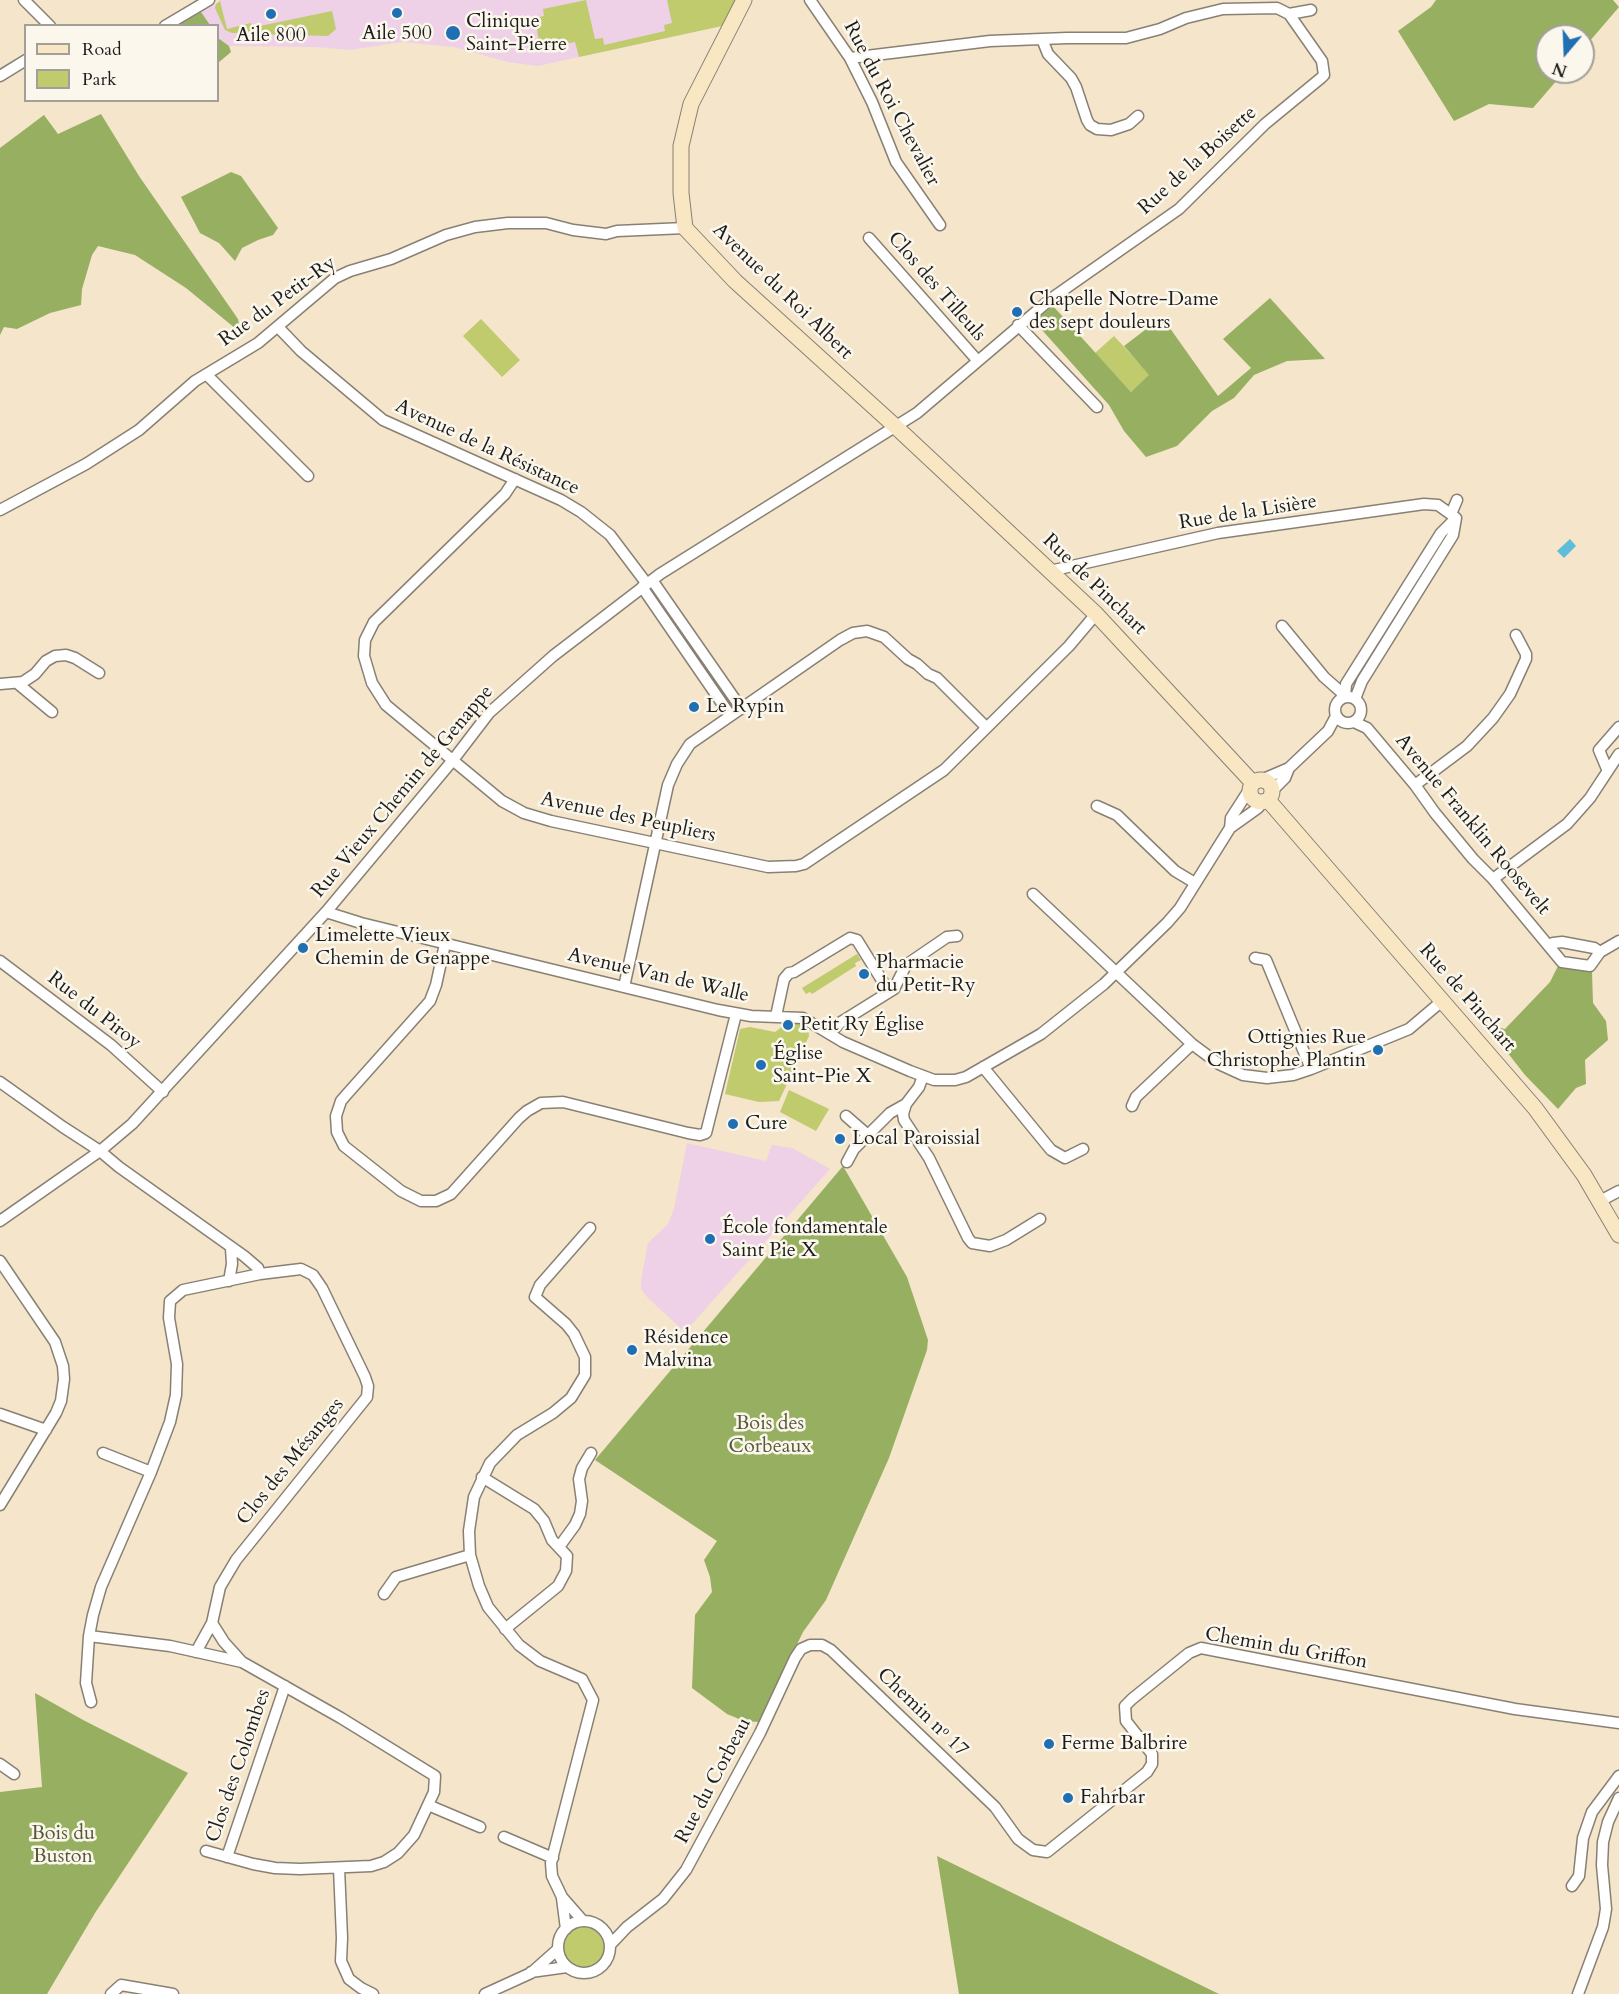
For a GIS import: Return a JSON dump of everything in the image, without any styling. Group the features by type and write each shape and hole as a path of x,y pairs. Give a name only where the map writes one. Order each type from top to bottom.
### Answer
{"main road":[{"name":"Avenue du Roi Albert","path":"744,0 691,104 681,147 681,194 685,228 735,281 896,427"},
{"name":"Rue de Pinchart","path":"896,427 1096,614 1261,791 1535,1108 1559,1139 1600,1201 1619,1235"}],"street":[{"path":"24,0 48,24"},
{"name":"Rue du Roi Chevalier","path":"810,0 850,58 872,102 896,162 940,225"},
{"path":"168,24 206,2"},
{"path":"850,58 990,40 1126,38 1160,29 1186,18 1223,9 1277,8 1288,14 1311,10"},
{"name":"Rue de la Boisette","path":"896,427 917,413 1018,325 1065,288 1179,209 1265,124 1324,75 1322,61 1288,14"},
{"path":"1042,39 1048,54 1071,78 1090,125 1097,129 1111,130 1129,124 1138,116"},
{"path":"0,76 24,61"},
{"name":"Rue du Petit-Ry","path":"0,510 109,450 139,430 195,381 258,343 335,279 350,271 391,259 446,235 475,227 508,223 546,223 573,230 606,234 617,231 685,228"},
{"name":"Clos des Tilleuls","path":"869,238 977,360"},
{"path":"1018,325 1097,407"},
{"name":"Avenue de la Résistance","path":"278,327 376,416 561,500 596,523 616,543 695,643 741,708"},
{"path":"207,375 308,476"},
{"name":"Rue Vieux Chemin de Genappe","path":"0,1221 100,1150 132,1124 163,1092 326,912 453,760 489,713 554,656 647,583 896,427"},
{"name":"Avenue des Peupliers","path":"514,479 505,494 379,616 370,627 365,640 364,656 368,674 380,699 494,795 524,813 551,821 768,867 804,864 944,770 1069,646 1096,614"},
{"path":"1345,720 1335,709 1362,681 1454,535 1453,516 1457,500"},
{"name":"Rue de la Lisière","path":"1050,571 1218,533 1424,504 1438,505 1453,516"},
{"path":"1345,699 1346,684 1453,516"},
{"name":"Avenue de la Résistance","path":"647,583 684,650 730,715"},
{"path":"1282,626 1345,699"},
{"path":"624,987 668,785 677,764 690,744 730,715 840,640 853,633 867,631 884,637 908,659 937,678 987,728"},
{"path":"1415,785 1467,746 1493,718 1510,694 1526,659 1526,654 1516,635"},
{"path":"684,650 695,643"},
{"path":"0,684 17,683 29,678 46,661 56,656 66,655 75,658 99,673"},
{"path":"17,683 52,712"},
{"path":"1330,684 1346,684"},
{"name":"Avenue Franklin Roosevelt","path":"1345,699 1360,705 1367,728 1465,850 1494,879 1562,962 1590,966 1600,952 1594,948 1562,942 1552,943 1549,946"},
{"path":"1261,791 1285,778 1289,768 1328,731 1361,713"},
{"name":"Avenue Franklin Roosevelt","path":"1345,720 1367,728"},
{"path":"1607,769 1599,750 1619,727"},
{"path":"1494,879 1567,824 1590,798 1619,754"},
{"name":"Avenue Van de Walle","path":"1230,828 1231,818 1261,791"},
{"name":"Avenue Van de Walle","path":"326,912 361,924 736,1014 803,1018 858,1050 934,1080 955,1080 966,1077 1047,1030 1104,984 1180,908 1230,828 1258,808 1261,791"},
{"path":"1097,806 1117,815 1175,871 1195,883"},
{"path":"1032,894 1192,1044 1219,1064 1234,1072 1249,1076 1276,1077 1293,1075 1311,1069 1409,1029 1442,1001"},
{"path":"830,1033 841,1022 895,987 906,965 947,938 957,936"},
{"path":"776,1016 784,979 789,973 850,938 857,940 888,990"},
{"path":"1600,952 1619,941"},
{"path":"445,944 430,1001 347,1094 336,1116 337,1132 345,1146 409,1196 421,1201 442,1199 451,1194 519,1118 527,1110 541,1103 563,1102 688,1133 700,1135 706,1133 736,1014"},
{"path":"1256,958 1266,960 1311,1069"},
{"name":"Rue du Piroy","path":"0,961 111,1045 163,1092"},
{"path":"1132,1106 1136,1097 1192,1044"},
{"path":"983,1067 1051,1150 1065,1158 1083,1149"},
{"path":"923,1076 919,1087 906,1104 904,1120 929,1158 972,1243 990,1246 998,1244 1040,1219"},
{"path":"0,1082 100,1150 119,1167 252,1262 260,1274"},
{"path":"848,1162 854,1149 890,1113 906,1104"},
{"path":"846,1116 869,1136"},
{"path":"1600,1201 1619,1191"},
{"path":"583,1921 562,1897 552,1876 553,1858 593,1700 582,1679 540,1661 519,1645 488,1607 470,1555 470,1512 482,1477 490,1463 507,1443 553,1413 571,1398 585,1376 586,1362 580,1346 566,1324 535,1297 540,1285 590,1228"},
{"path":"230,1281 231,1248"},
{"path":"0,1261 51,1335 61,1357 64,1373 63,1394 59,1407 0,1505"},
{"name":"Clos des Mésanges","path":"91,1702 86,1683 89,1636 101,1587 151,1472 170,1422 176,1395 177,1364 169,1318 170,1301 183,1290 296,1268 305,1270 313,1275 322,1288 365,1377 368,1392 358,1410 236,1560 220,1587 212,1623 196,1652"},
{"path":"0,1414 46,1430"},
{"path":"103,1453 151,1472"},
{"path":"559,1547 580,1515 582,1501 579,1479 582,1468 591,1453"},
{"path":"482,1477 534,1509 544,1521 552,1540 567,1556 566,1572 551,1593 530,1607 505,1629"},
{"path":"384,1594 396,1577 470,1555"},
{"path":"212,1623 224,1642 242,1662"},
{"path":"89,1636 170,1646 242,1662"},
{"name":"Chemin nᵒ 17","path":"816,1644 835,1653 999,1813"},
{"name":"Rue du Corbeau","path":"531,1972 567,1967 576,1972 595,1971 609,1957 610,1945 627,1927 663,1899 686,1870 760,1733 795,1658 801,1649 816,1644"},
{"name":"Chemin du Griffon","path":"999,1813 1018,1839 1034,1850 1047,1852 1147,1772 1152,1764 1152,1754 1126,1721 1125,1706 1189,1653 1201,1648 1515,1709 1619,1723"},
{"name":"Clos des Colombes","path":"206,1851 275,1868 371,1866 384,1862 398,1853 414,1835 435,1785 435,1776 431,1772 242,1662"},
{"name":"Clos des Colombes","path":"227,1857 285,1686"},
{"path":"0,1764 14,1774"},
{"path":"1572,1886 1579,1876 1583,1838 1592,1812 1619,1776"},
{"path":"1578,1994 1605,1919 1603,1842 1608,1822 1619,1798"},
{"path":"428,1805 480,1827"},
{"path":"504,1837 553,1858"},
{"path":"339,1868 341,1961 349,1979 373,1994"},
{"path":"562,1897 566,1929 574,1923 591,1922 604,1930 610,1945"},
{"path":"604,1930 627,1927"},
{"name":"Rue du Corbeau","path":"485,1994 531,1972 558,1949 560,1938 566,1929"},
{"path":"558,1949 567,1967"},
{"path":"111,1994 121,1985 173,1994"}],"shaded area":[{"name":"Clinique Saint-Pierre","path":"219,0 700,0 706,29 538,66 508,62 454,47 402,42 350,50 316,47 229,46 219,39 219,24 209,24 201,12"},
{"name":"École fondamentale Saint Pie X","path":"687,1143 766,1161 772,1145 792,1148 830,1169 685,1332 649,1299 641,1289 641,1280 648,1243 668,1224 674,1209"}],"green space":[{"path":"586,0 595,39 603,38 604,45 665,31 664,25 672,23 667,0 735,0 722,26 579,57 575,42 540,48 535,18 544,16 543,9"},
{"path":"1436,0 1613,0 1619,7 1595,35 1595,24 1535,24 1535,84 1554,84 1533,108 1489,104 1454,121 1398,31 1431,7"},
{"path":"220,1 227,29 251,23 253,33 232,33 225,30 215,8"},
{"path":"332,11 336,29 328,36 257,34 255,27"},
{"path":"201,12 209,24 180,24"},
{"path":"219,39 229,46 231,52 219,62"},
{"path":"101,114 139,176 238,319 241,333 186,288 135,255 98,246 92,255 82,289 81,305 50,313 17,329 4,327 0,335 0,148 44,115 58,134"},
{"path":"231,172 241,176 278,228 273,235 242,248 235,261 219,243 200,233 181,197"},
{"path":"1270,298 1325,359 1287,361 1254,375 1234,398 1212,411 1177,446 1146,457 1124,431 1109,405 1034,321 1053,306 1131,392 1149,375 1124,346 1162,317 1218,396 1251,368 1223,339"},
{"path":"481,319 520,360 502,377 463,336"},
{"path":"1114,336 1150,375 1131,392 1095,353"},
{"path":"857,954 861,960 855,963 856,966 812,994 810,992 806,994 802,988"},
{"path":"1558,966 1592,972 1593,1003 1606,1021 1608,1040 1585,1060 1586,1084 1576,1088 1558,1109 1525,1075 1500,1043 1491,1026 1505,1029 1550,982"},
{"path":"787,1023 798,1023 808,1027 809,1036 779,1101 759,1102 725,1094 740,1029 750,1027 775,1032"},
{"path":"789,1090 829,1109 816,1131 780,1112"},
{"name":"Bois des Corbeaux","path":"843,1166 907,1277 928,1340 927,1350 889,1458 826,1600 803,1632 759,1722 744,1721 727,1714 692,1688 695,1615 712,1592 704,1560 717,1541 595,1460"},
{"name":"Bois du Buston","path":"35,1693 188,1773 95,1913 47,1994 0,1994 0,1792 42,1787"},
{"path":"937,1856 1219,1994 959,1994"},
{"path":"584,1926 599,1932 605,1947 599,1962 584,1968 569,1962 563,1947 569,1932"}],"water":[{"path":"1570,539 1576,546 1564,558 1557,551"}],"place":[{"name":"Aile 500","path":"397,13"},
{"name":"Aile 800","path":"271,14"},
{"name":"Clinique Saint-Pierre","path":"453,33"},
{"name":"Chapelle Notre-Dame des sept douleurs","path":"1017,312"},
{"name":"Le Rypin","path":"694,707"},
{"name":"Limelette Vieux Chemin de Genappe","path":"303,948"},
{"name":"Pharmacie du Petit-Ry","path":"864,974"},
{"name":"Petit Ry Église","path":"788,1025"},
{"name":"Ottignies Rue Christophe Plantin","path":"1378,1050"},
{"name":"Église Saint-Pie X","path":"761,1065"},
{"name":"Cure","path":"733,1124"},
{"name":"Local Paroissial","path":"840,1139"},
{"name":"École fondamentale Saint Pie X","path":"710,1239"},
{"name":"Résidence Malvina","path":"632,1350"},
{"name":"Ferme Balbrire","path":"1049,1744"},
{"name":"Fahrbar","path":"1068,1798"}]}
